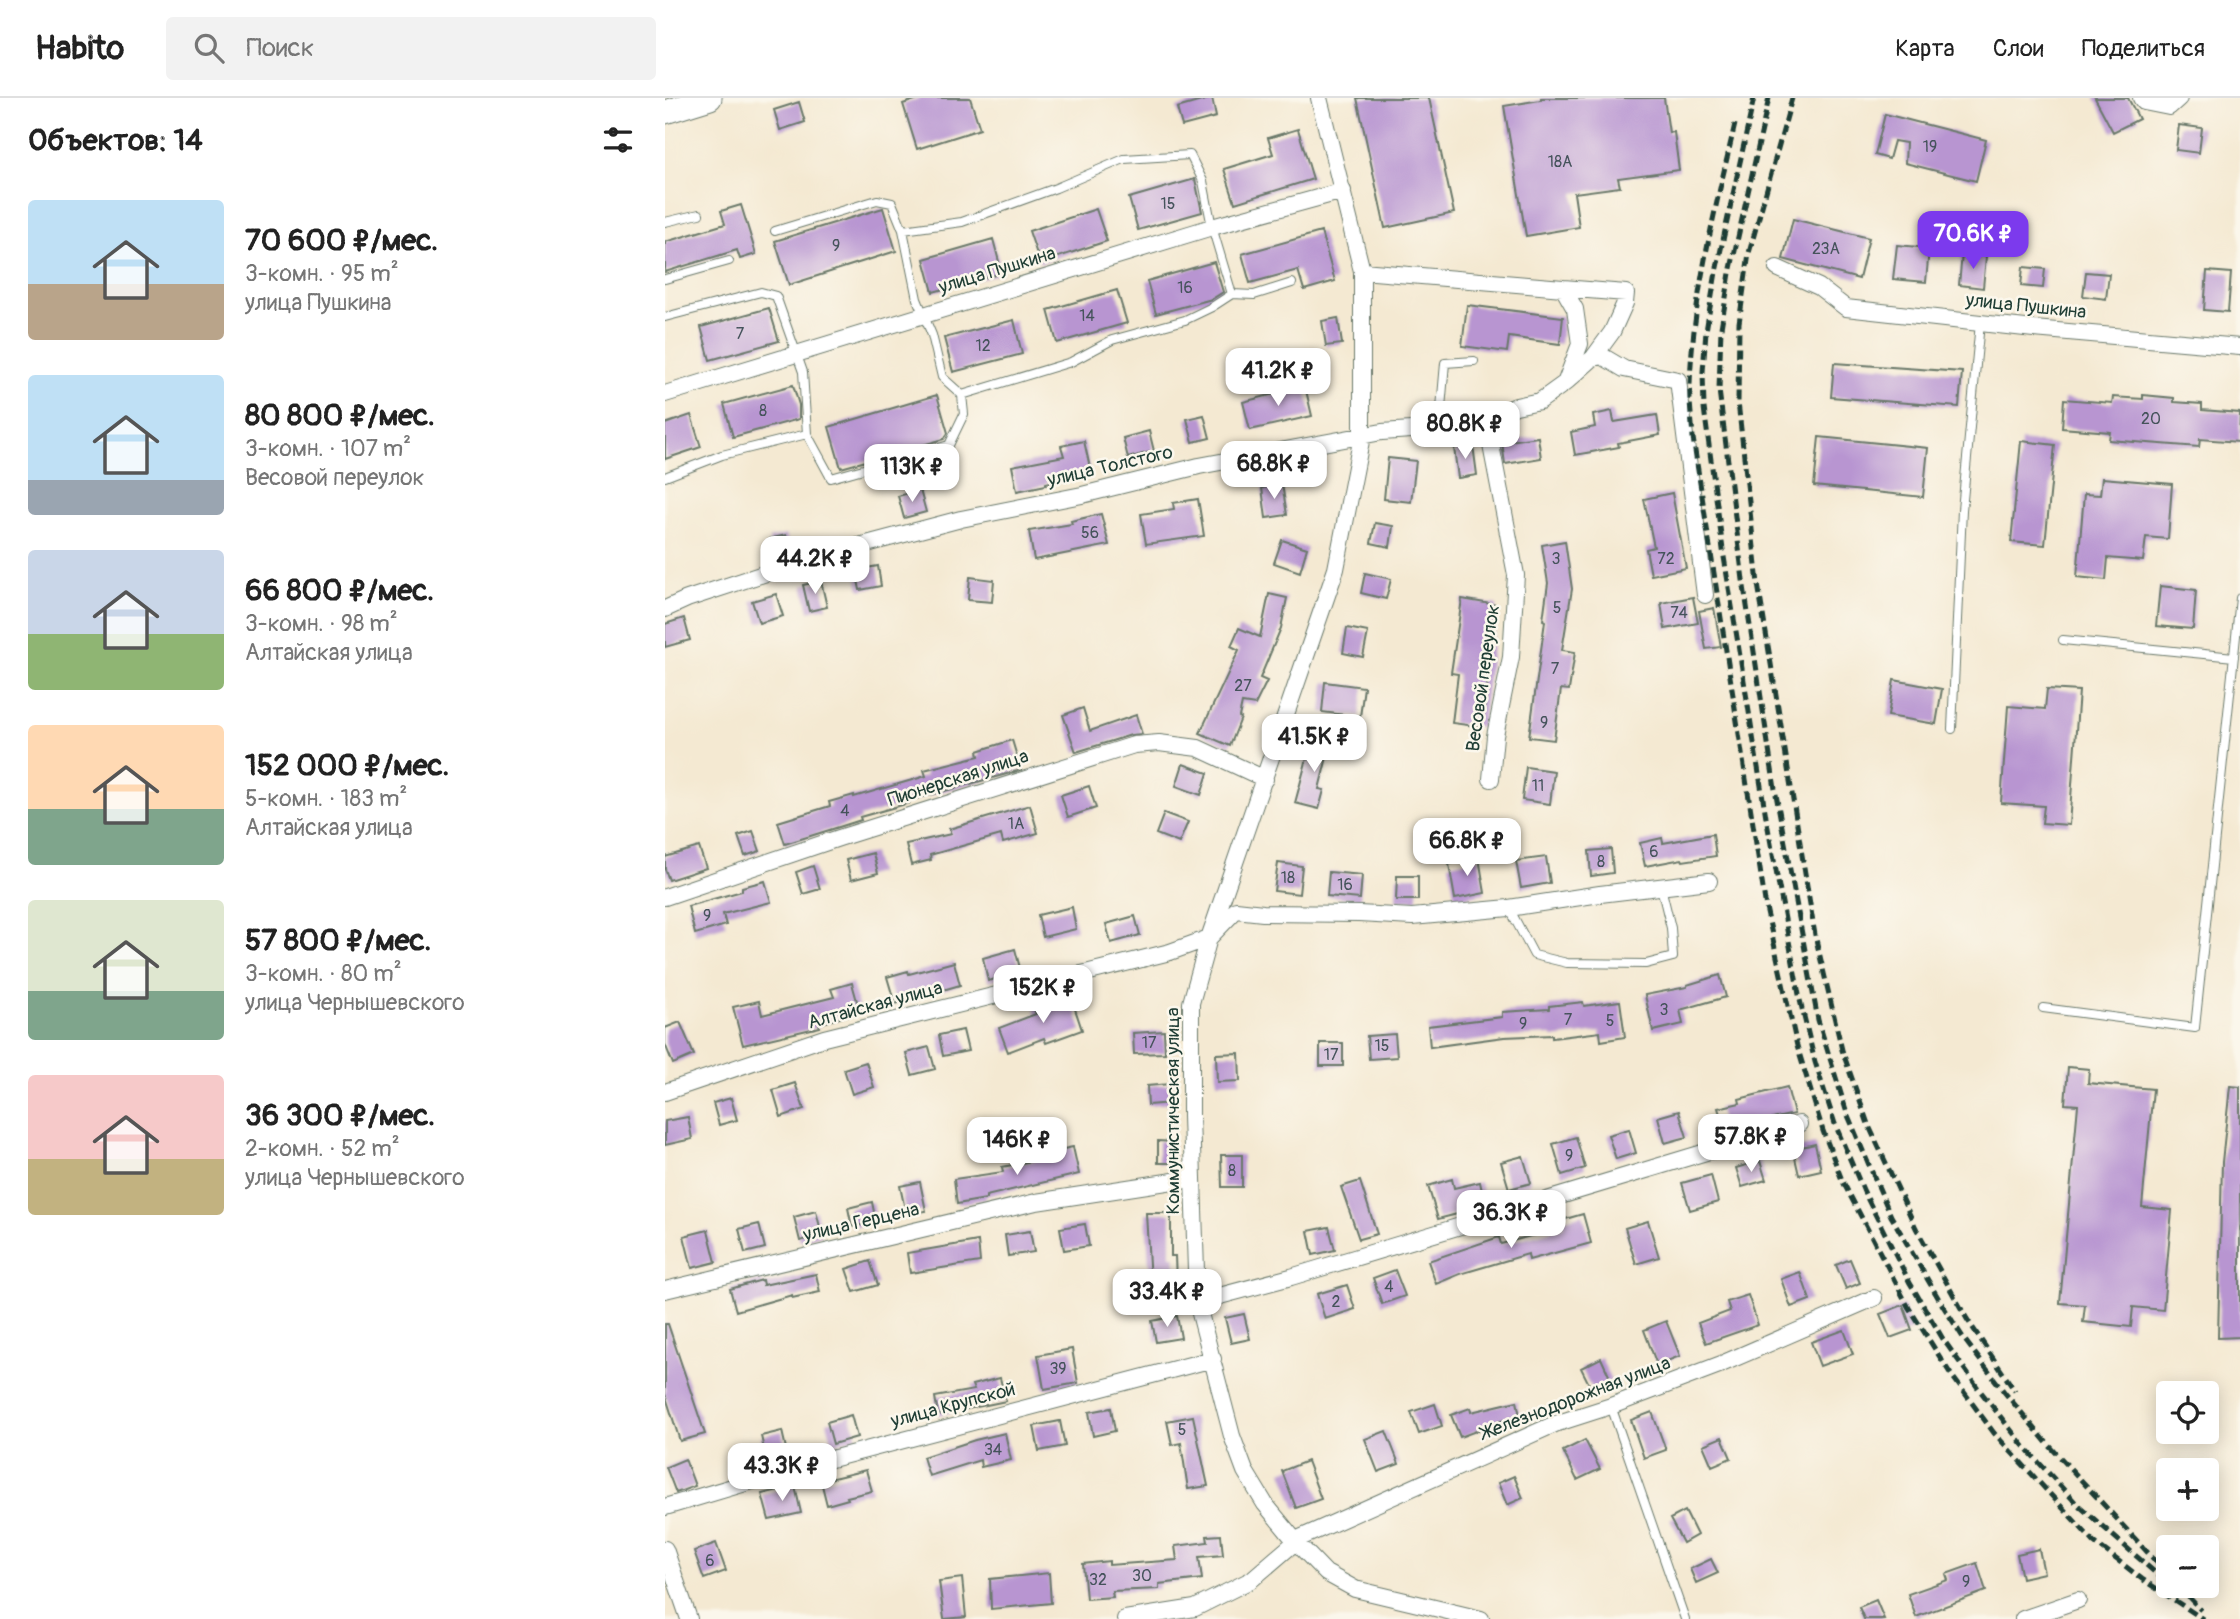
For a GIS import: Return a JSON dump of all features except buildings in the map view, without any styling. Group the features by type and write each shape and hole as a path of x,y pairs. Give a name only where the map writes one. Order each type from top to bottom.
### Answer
{"main road":[{"path":"665,112 710,98"}],"street":[{"name":"Коммунистическая улица","path":"1297,1543 1265,1504 1245,1471 1232,1436 1197,1302 1191,1003 1209,938 1336,569 1362,436 1362,271 1319,98"},
{"path":"2141,98 2144,102 2169,107 2179,98"},
{"name":"улица Пушкина","path":"665,394 1212,227 1343,191"},
{"name":"улица Пушкина","path":"1777,268 1819,287 1846,308 2240,347"},
{"path":"1362,271 1563,288 1575,309 1580,344 1565,383"},
{"name":"улица Толстого","path":"665,609 687,599 807,561 961,519 1082,495 1199,466 1382,432 1426,429 1486,419 1516,406 1540,401 1593,358 1612,332 1625,303 1626,293 1563,288"},
{"path":"1593,358 1602,356 1624,369 1678,380 1705,595"},
{"name":"Весовой переулок","path":"1486,419 1516,575 1511,657 1495,736 1491,779"},
{"name":"Пионерская улица","path":"665,897 839,838 1134,745 1159,743 1198,748 1265,779"},
{"name":"Алтайская улица","path":"665,1093 824,1038 1170,952 1209,938 1236,910 1412,918 1709,881"},
{"path":"1197,1302 1291,1278 1799,1124"},
{"name":"улица Герцена","path":"665,1290 1036,1202 1193,1178"},
{"name":"Железнодорожная улица","path":"1125,1619 1195,1608 1251,1580 1300,1538 1555,1424 1719,1365 1874,1297"},
{"name":"улица Крупской","path":"665,1507 807,1465 1213,1359"},
{"path":"1297,1543 1327,1573 1355,1588 1481,1619"},
{"path":"665,1549 689,1619"},
{"path":"2023,1619 2078,1600"}],"lane":[{"path":"903,230 962,222 1056,188 1124,159 1190,155 1203,181 1212,227 1232,294"},
{"path":"665,317 761,292 775,296 803,372 807,433 831,478 949,445 964,414 962,395 942,377 932,335 917,299 903,230 892,203 877,200 775,231"},
{"path":"665,222 699,214"},
{"path":"665,279 729,261"},
{"path":"962,395 1071,362 1112,340 1185,320 1232,294 1254,295 1292,283"},
{"path":"1952,729 1962,510 1980,323"},
{"path":"1426,429 1441,408 1445,363 1474,361"},
{"path":"665,477 722,455 807,433"},
{"path":"2043,1008 2195,1028 2240,598"},
{"path":"2063,640 2234,657"},
{"path":"1509,908 1534,955 1567,963 1646,964 1673,957 1671,928 1661,887"},
{"path":"1611,1406 1685,1619"}],"railway":[{"path":"1754,98 1716,272 1706,331 1704,408 1724,557 1766,817 1800,1000 1815,1062 1835,1124 1864,1192 1910,1283 1943,1339 2022,1444 2076,1503 2156,1573"},
{"path":"1769,98 1730,273 1721,328 1719,390 1743,580 1775,789 1818,1020 1847,1113 1891,1216 1940,1301 1964,1339 2005,1393 2156,1562"},
{"path":"1792,98 1749,253 1739,323 1738,402 1758,584 1815,935 1842,1050 1868,1124 1916,1228 1967,1319 2015,1391"},
{"path":"1735,124 1706,253 1695,318 1690,391 1693,438 1766,908 1797,1046 1823,1131 1842,1180 1909,1308 1950,1373 1994,1433 2094,1542 2142,1579 2203,1619"},
{"path":"2190,1598 2201,1610"}]}
